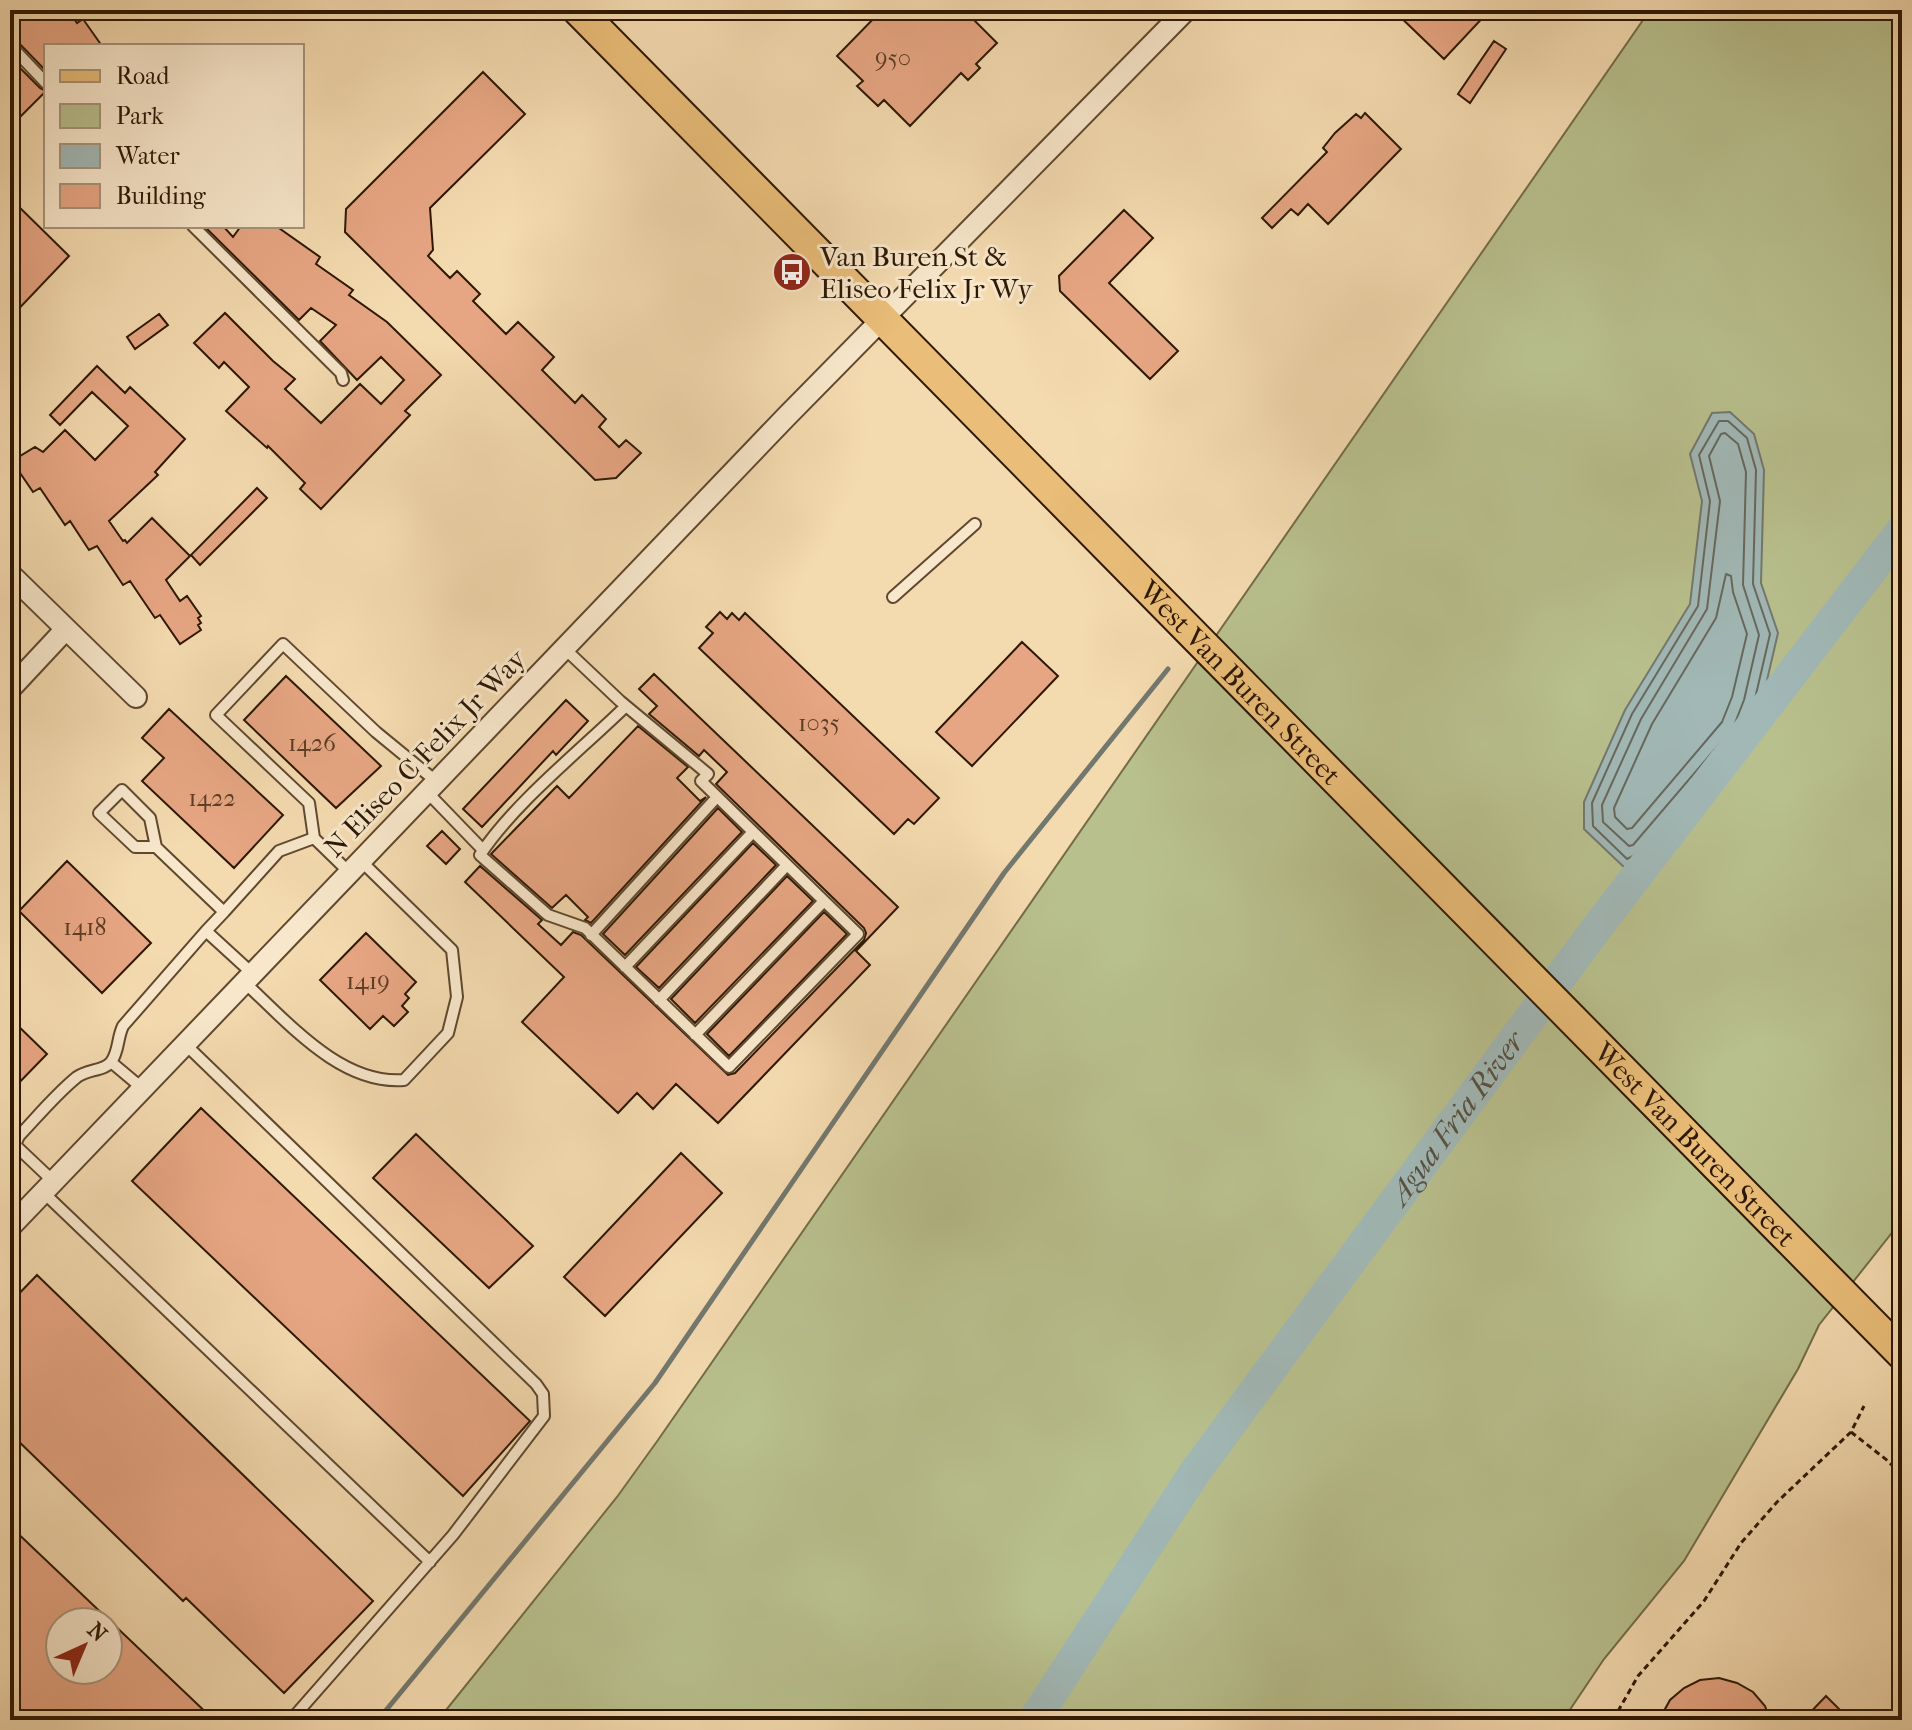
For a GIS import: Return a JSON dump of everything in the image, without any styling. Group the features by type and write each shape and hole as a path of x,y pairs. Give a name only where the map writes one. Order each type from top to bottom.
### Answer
{"main road":[{"name":"West Van Buren Street","path":"578,10 1902,1354"}],"street":[{"name":"N Eliseo C Felix Jr Way","path":"10,1227 564,648 1186,10"},
{"path":"10,574 136,697"},
{"path":"10,689 66,629"}],"lane":[{"path":"10,45 44,81"},
{"path":"195,228 341,373 343,380"},
{"path":"893,597 975,524"},
{"path":"206,931 311,1043 348,1068 384,1082 404,1080 448,1033 457,997 452,950 355,867 314,838 309,803 216,715 283,644 432,787 483,850"},
{"path":"564,648 626,706 708,774 701,781 858,934 729,1067 585,928 548,915 480,855 489,840 626,706"},
{"path":"156,847 135,847 99,813 122,790 150,818 156,847 224,912"},
{"path":"591,935 717,797"},
{"path":"625,967 753,832"},
{"path":"314,838 279,851 123,1026 111,1062 106,1067 90,1069 76,1078 19,1136 15,1145 48,1187 430,1562"},
{"path":"659,1000 787,865"},
{"path":"695,1035 824,901"},
{"path":"185,1044 536,1384 543,1394 545,1405 544,1416 430,1562 291,1720"},
{"path":"111,1062 142,1088"}],"path":[{"path":"1613,1720 1638,1676 1704,1601 1741,1543 1777,1502 1851,1432 1864,1406"},
{"path":"1851,1432 1902,1476"}],"green space":[{"path":"1650,10 1902,10 1902,1220 1819,1325 1798,1369 1684,1561 1604,1659 1563,1720 438,1720 617,1497 658,1440"}],"water":[{"path":"1730,412 1754,434 1764,470 1761,583 1778,633 1761,706 1748,738 1644,860 1626,869 1584,829 1584,802 1625,710 1690,604 1702,501 1690,454 1712,413"}],"building":[{"path":"10,10 68,10 77,23 83,19 101,44 44,44 44,69 10,37"},
{"path":"882,10 964,10 997,43 976,64 980,68 968,80 961,73 910,126 884,100 878,106 857,86 863,81 837,56"},
{"path":"1393,10 1490,10 1444,59"},
{"path":"1494,41 1506,49 1470,103 1458,94"},
{"path":"10,58 44,93 10,127"},
{"path":"483,72 525,114 430,208 433,250 428,256 450,278 457,271 480,294 473,301 506,334 518,322 554,357 542,370 575,403 582,395 606,419 599,427 619,447 626,440 641,453 616,478 595,480 345,232 346,209"},
{"path":"1365,113 1401,149 1328,224 1308,204 1298,215 1291,209 1272,228 1262,218 1327,152 1323,148 1335,133 1356,114 1361,118"},
{"path":"10,198 69,256 10,318"},
{"path":"1124,210 1153,238 1109,283 1178,351 1150,379 1060,291 1059,276"},
{"path":"206,228 225,228 233,237 240,228 279,228 320,257 316,264 353,290 349,295 387,322 441,375 405,411 410,415 321,509 300,489 305,483 268,446 226,411 249,387 224,362 219,368 194,343 225,313 295,379 285,389 321,423 360,384 381,404 404,380 381,357 357,380 320,341 336,325 311,308 299,320"},
{"path":"159,314 168,325 135,349 127,337"},
{"path":"97,366 125,393 130,387 185,439 155,472 158,475 109,521 127,543 152,518 190,556 166,580 180,601 187,596 201,616 198,625 201,630 180,644 160,615 155,618 130,581 123,585 97,546 89,550 70,521 65,525 40,488 33,492 12,461 35,447 43,452 65,430 95,460 128,426 92,392 60,425 50,415"},
{"path":"257,488 267,498 200,565 191,555"},
{"path":"720,612 727,619 732,613 739,620 745,613 939,798 914,824 908,819 894,834 699,648 713,633 706,627"},
{"path":"1022,642 1058,676 972,766 936,732"},
{"path":"654,674 898,907 856,951 870,965 718,1123 676,1084 653,1109 637,1093 618,1113 522,1022 564,977 465,882 480,866 542,920 538,924 561,945 573,932 581,935 728,1075 735,1073 864,940 864,928 716,784 727,772 704,750 699,756 649,714 657,706 639,689"},
{"path":"286,676 381,766 336,808 244,720"},
{"path":"566,700 588,721 556,755 553,751 482,827 463,809"},
{"path":"169,709 283,815 234,868 142,781 164,758 142,738"},
{"path":"638,726 688,767 677,778 700,801 706,797 591,923 585,920 588,917 566,895 552,908 491,854 557,786 569,798"},
{"path":"718,808 742,832 625,955 603,934"},
{"path":"442,831 460,849 446,864 427,846"},
{"path":"753,843 776,865 659,988 636,967"},
{"path":"67,861 151,943 102,993 19,911"},
{"path":"787,876 813,901 695,1023 671,999"},
{"path":"824,912 847,934 729,1056 707,1034"},
{"path":"366,933 416,982 405,994 409,998 402,1006 408,1012 394,1026 383,1016 370,1029 320,980"},
{"path":"10,1018 47,1054 10,1092"},
{"path":"201,1108 530,1421 463,1496 132,1181"},
{"path":"416,1134 533,1246 489,1288 373,1178"},
{"path":"681,1153 722,1193 605,1316 564,1277"},
{"path":"37,1275 373,1601 284,1693 186,1598 183,1601 10,1433 10,1303"},
{"path":"10,1526 94,1606 44,1606 44,1686 124,1686 124,1634 214,1720 10,1720"},
{"path":"1719,1678 1753,1692 1765,1706 1770,1720 1659,1720 1670,1700 1684,1688 1700,1680"},
{"path":"1826,1696 1850,1720 1803,1720"}],"waterway":[{"name":"Agua Fria River","path":"1034,1720 1195,1472 1596,929 1902,530"},
{"path":"378,1720 655,1383 1004,873 1168,669"}],"place":[{"name":"Van Buren St & Eliseo Felix Jr Wy","path":"792,272"}]}
